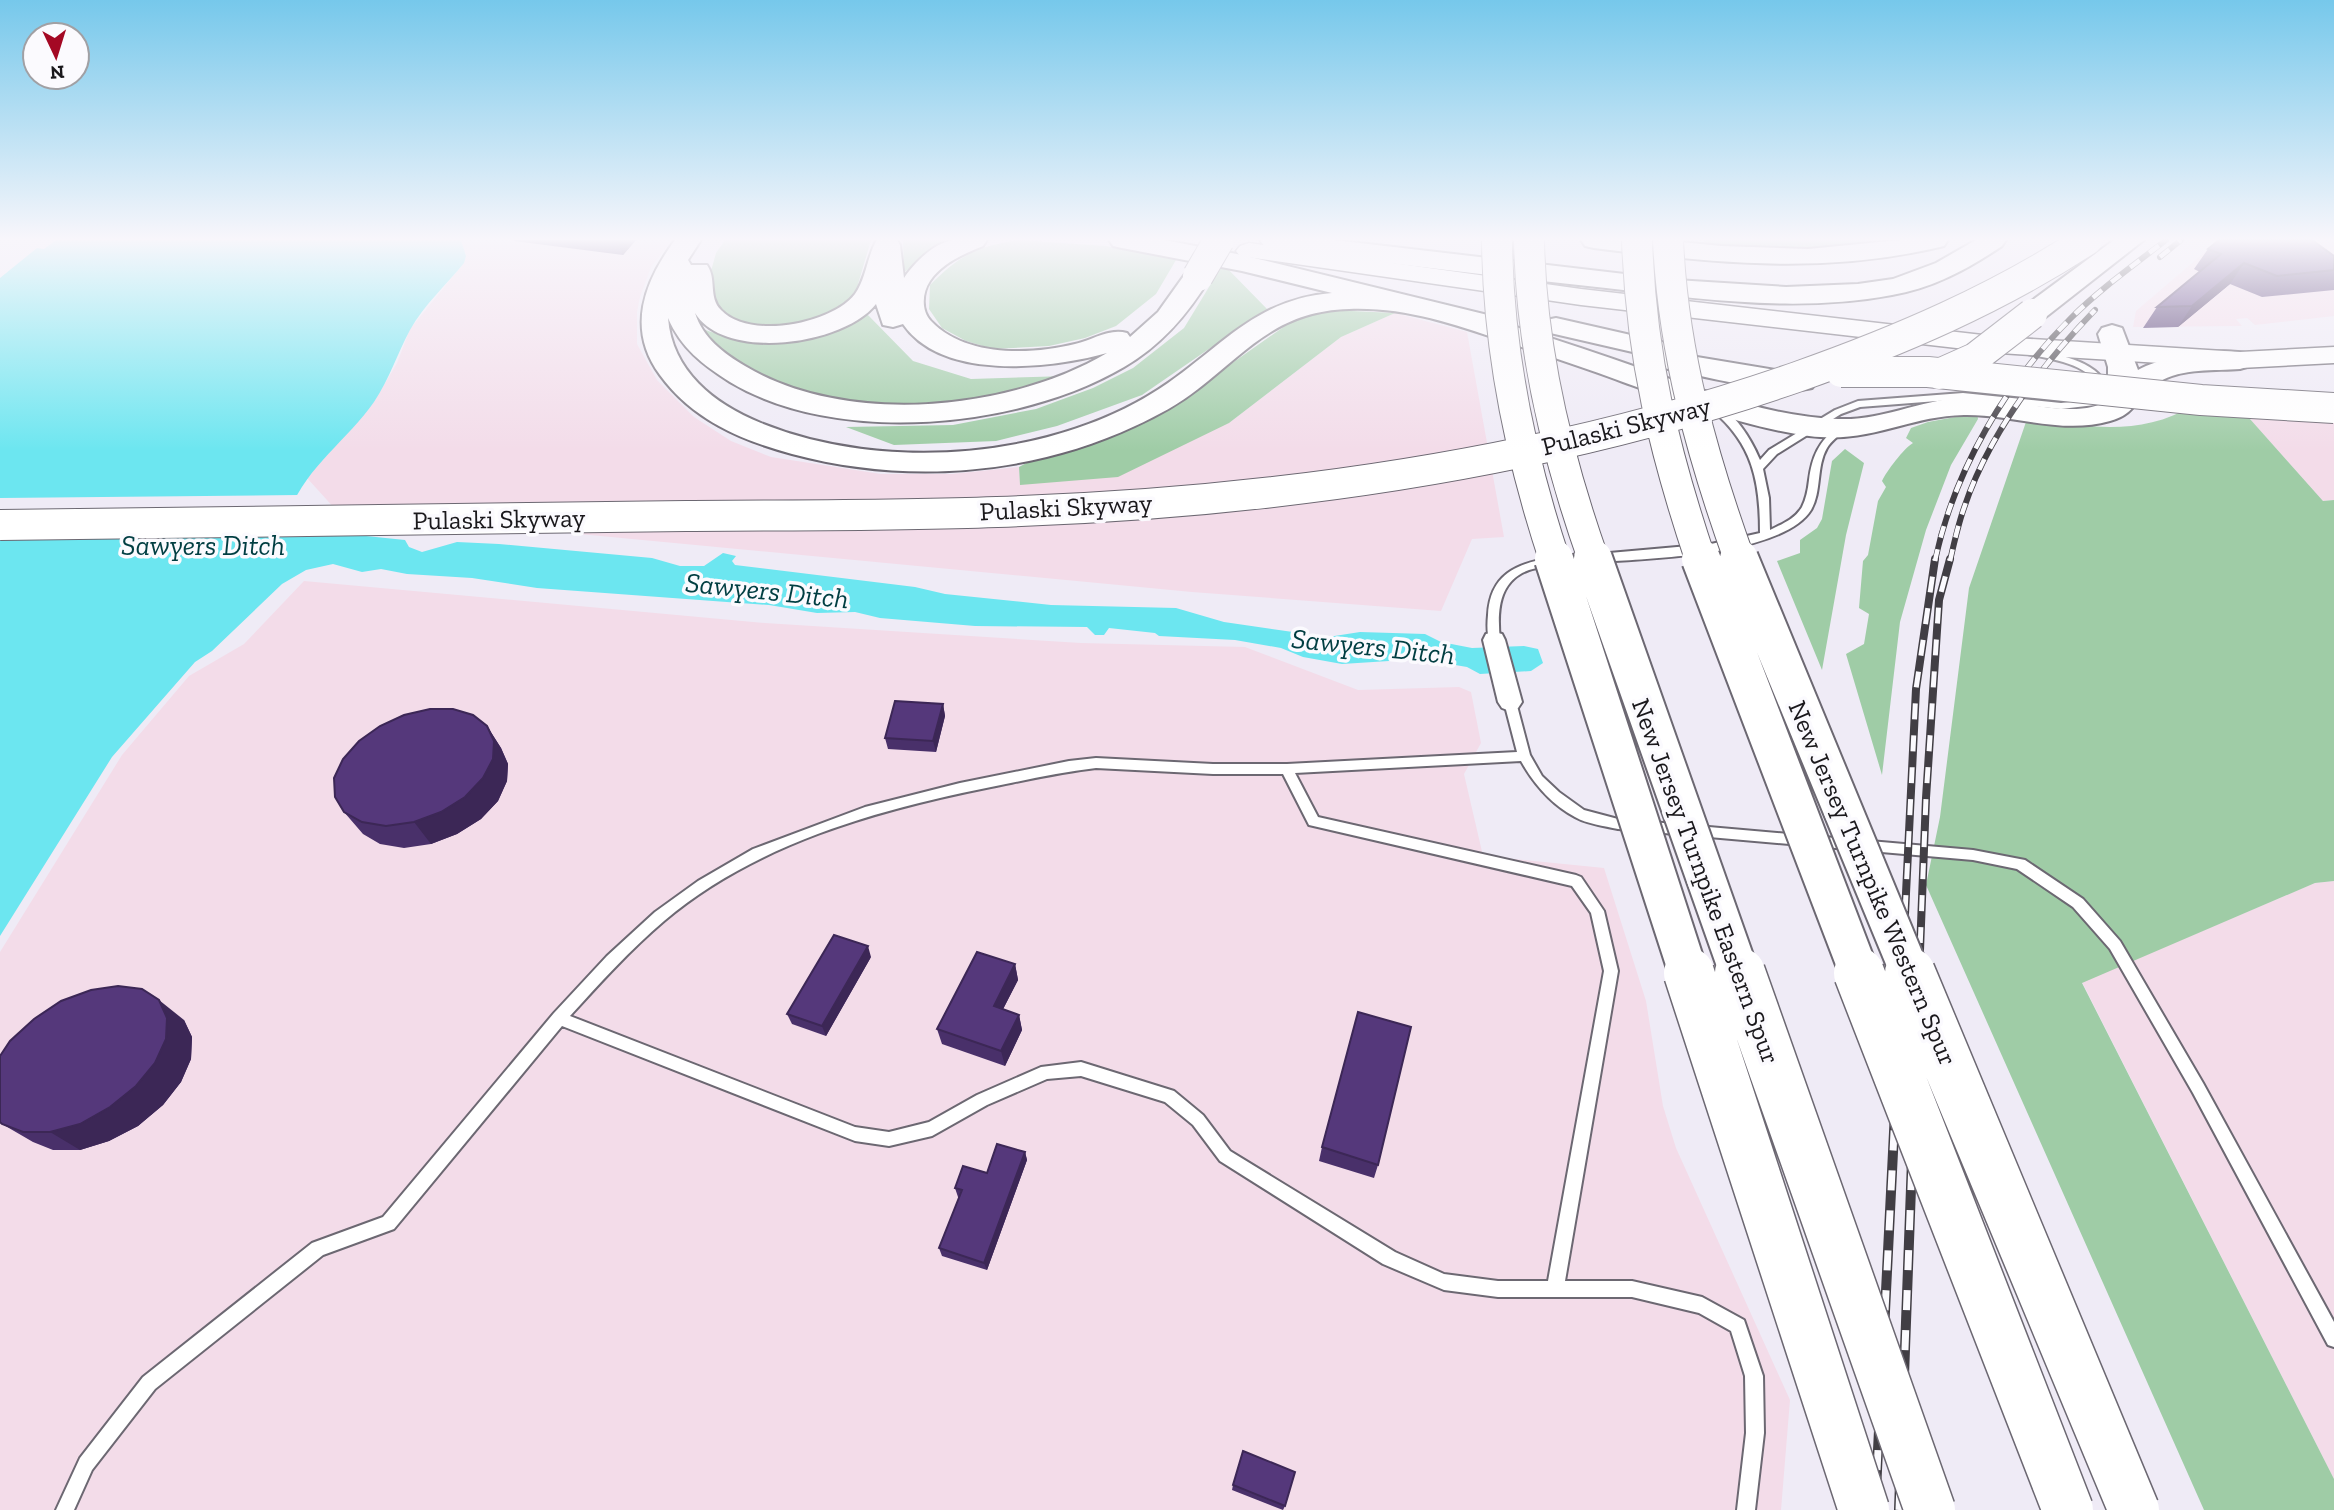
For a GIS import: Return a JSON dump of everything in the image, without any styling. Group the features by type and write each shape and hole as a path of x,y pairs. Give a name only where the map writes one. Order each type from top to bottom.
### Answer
{"highway":[{"path":"656,310 655,332 660,353 678,380 706,405 748,429 815,450 879,460 924,461 977,458 1031,450 1114,424 1164,399 1253,330 1280,314 1293,310"},
{"path":"681,310 686,328 697,344 724,367 759,387 816,404 848,410 903,412 998,403 1070,383 1107,365 1137,344 1175,310"},
{"path":"705,310 723,326 761,334 806,331 853,310"},
{"path":"890,310 894,320 911,339 947,359 994,369 1036,370 1091,361 1137,344"},
{"path":"912,310 915,321 930,335 948,345 982,355 1012,359 1043,357 1103,345 1127,334 1158,310"},
{"path":"1429,310 1734,373 1873,385 1940,374 1975,358 2037,310"},
{"path":"1497,310 1804,379 1880,370 1928,372 2201,400 2334,408"},
{"name":"New Jersey Turnpike Eastern Spur","path":"1500,310 1508,380 1521,446 1541,519 1864,1510"},
{"name":"New Jersey Turnpike Eastern Spur","path":"1532,310 1544,386 1580,522 1930,1510"},
{"name":"New Jersey Turnpike Western Spur","path":"1640,310 1657,414 1691,532 1747,684 2068,1510"},
{"name":"New Jersey Turnpike Western Spur","path":"1675,310 1678,347 1702,447 1730,533 2134,1510"},
{"name":"Pulaski Skyway","path":"0,510 977,496 1172,484 1291,472 1486,440 1578,421 1742,377 1820,352 1919,310"},
{"name":"Pulaski Skyway","path":"0,525 925,514 1145,503 1286,489 1487,458 1665,418 1804,379 1964,310"},
{"path":"1464,319 1697,398 1770,419 1827,428 1882,425 1920,412 1946,407 1976,406 2081,417 2107,414 2123,404 2152,373 2181,366 2240,360"},
{"path":"2116,344 2125,388 2123,404"}],"main road":[{"path":"1702,310 2000,345 2116,344 2334,330"},
{"path":"1855,310 2240,360 2334,355"}],"street":[{"path":"1494,640 1510,702"}],"lane":[{"path":"1575,560 1708,550 1791,525 1802,517 1809,503 1827,428 1843,409 1866,403 1952,396 2061,406 2092,402 2105,395 2099,378 2081,367 2000,345"},
{"path":"1697,398 1722,413 1751,445 1765,508 1765,534"},
{"path":"1758,468 1773,452 1827,428"},
{"path":"1494,640 1491,617 1494,598 1504,583 1516,571 1534,563 1561,561"},
{"path":"1510,702 1524,756 1538,779 1555,796 1580,814 1618,824 1973,855 2020,864 2078,903 2115,945 2197,1088 2334,1339"},
{"path":"65,1510 86,1464 149,1383 318,1250 388,1223 559,1018 612,960 660,916 703,885 758,853 865,811 960,788 1096,763 1213,769 1287,769 1524,756"},
{"path":"1287,769 1314,821 1576,881 1597,911 1611,971 1555,1289"},
{"path":"559,1018 855,1134 889,1139 932,1129 982,1100 1046,1072 1081,1069 1169,1096 1198,1120 1225,1156 1389,1258 1444,1282 1499,1289 1632,1289 1702,1306 1738,1326 1754,1376 1755,1433 1746,1510"}],"shaded area":[{"path":"425,310 637,310 637,344 657,380 694,417 731,441 771,457 881,474 952,474 1019,467 1020,484 1229,423 1341,337 1395,313 1467,332 1504,537 1472,539 1441,611 1192,592 337,511 307,478 374,402 397,363 410,329"},
{"path":"2334,310 2334,316 2255,325 2247,318 2236,319 2242,326 2133,327 2136,311"},
{"path":"2242,410 2334,415 2334,500 2323,501"},
{"path":"304,581 765,623 1081,643 1245,647 1358,690 1459,687 1471,692 1481,743 1464,774 1483,856 1604,868 1646,1001 1663,1106 1676,1148 1790,1400 1781,1510 0,1510 0,952 122,755 189,676 244,644"},
{"path":"2334,881 2334,1479 2082,982 2315,883"}],"green space":[{"path":"718,310 831,310 812,321 776,327 739,322"},
{"path":"930,310 1135,310 1116,326 1085,338 1049,346 993,349 966,341 942,328"},
{"path":"1195,310 1265,310 1142,395 1057,426 996,441 894,445 846,427 953,425 1036,409 1093,388 1133,368 1184,328"},
{"path":"1327,310 1395,313 1341,337 1229,423 1118,477 1020,485 1019,467 1032,460 1101,441 1157,416 1302,314"},
{"path":"867,314 913,361 971,379 1067,376 1003,395 938,407 858,404 770,385 716,352 703,329 747,340 794,341 823,336"},
{"path":"2194,405 2242,410 2323,501 2334,500 2334,881 2315,883 2082,983 2334,1479 2334,1510 2204,1510 1926,885 1940,817 1969,588 2027,419 2092,426 2133,426 2153,422"},
{"path":"1977,413 1978,419 1951,465 1926,530 1900,622 1882,775 1846,654 1864,644 1869,614 1859,608 1863,561 1868,555 1878,501 1886,487 1882,481 1913,443 1906,438 1911,428"},
{"path":"1845,449 1864,463 1846,535 1822,670 1777,561 1800,553 1800,540 1817,528 1822,519 1832,461"}],"water":[{"name":"Sawyers Ditch","path":"0,310 423,310 405,339 374,402 314,470 295,500 288,517 352,528 366,536 405,540 409,547 422,552 457,542 499,544 652,558 680,566 704,566 723,553 736,556 732,561 735,565 915,587 945,594 1051,605 1176,608 1224,622 1328,637 1360,632 1425,634 1441,642 1472,648 1524,646 1538,649 1543,663 1531,671 1480,674 1467,667 1420,659 1342,664 1303,657 1281,648 1235,640 1159,636 1155,633 1109,628 1104,635 1095,635 1087,627 975,626 880,618 855,612 817,613 769,605 537,588 381,569 362,572 333,564 306,570 282,584 212,651 195,662 112,757 0,936"}],"pier":[{"path":"299,495 292,515 0,537 0,498"}],"building":[{"path":"895,701 943,704 933,741 885,738"},
{"path":"430,709 453,709 473,715 487,726 494,741 493,759 483,778 465,797 441,812 414,822 386,826 362,822 344,812 335,797 334,778 343,759 359,741 380,726 404,715"},
{"path":"834,935 868,946 822,1026 787,1014"},
{"path":"977,952 1015,964 994,1006 1019,1015 1001,1051 937,1029"},
{"path":"118,986 142,989 159,1000 167,1018 166,1039 155,1063 136,1086 110,1107 80,1124 50,1132 23,1132 2,1124 0,1056 10,1041 34,1019 61,1001 91,990"},
{"path":"1358,1012 1411,1027 1378,1165 1322,1147"},
{"path":"997,1144 1025,1152 984,1263 939,1248 962,1190 955,1188 963,1166 987,1173"},
{"path":"1243,1451 1295,1472 1285,1506 1233,1485"}],"railway":[{"path":"1935,561 1955,494 1986,430 2025,371 2079,310"},
{"path":"1950,561 1960,521 1975,480 2002,427 2036,377 2095,310"},
{"path":"1902,975 1916,689 1935,559"},
{"path":"1919,975 1926,798 1939,600 1950,559"},
{"path":"1875,1510 1902,973"},
{"path":"1899,1510 1919,973"}]}
